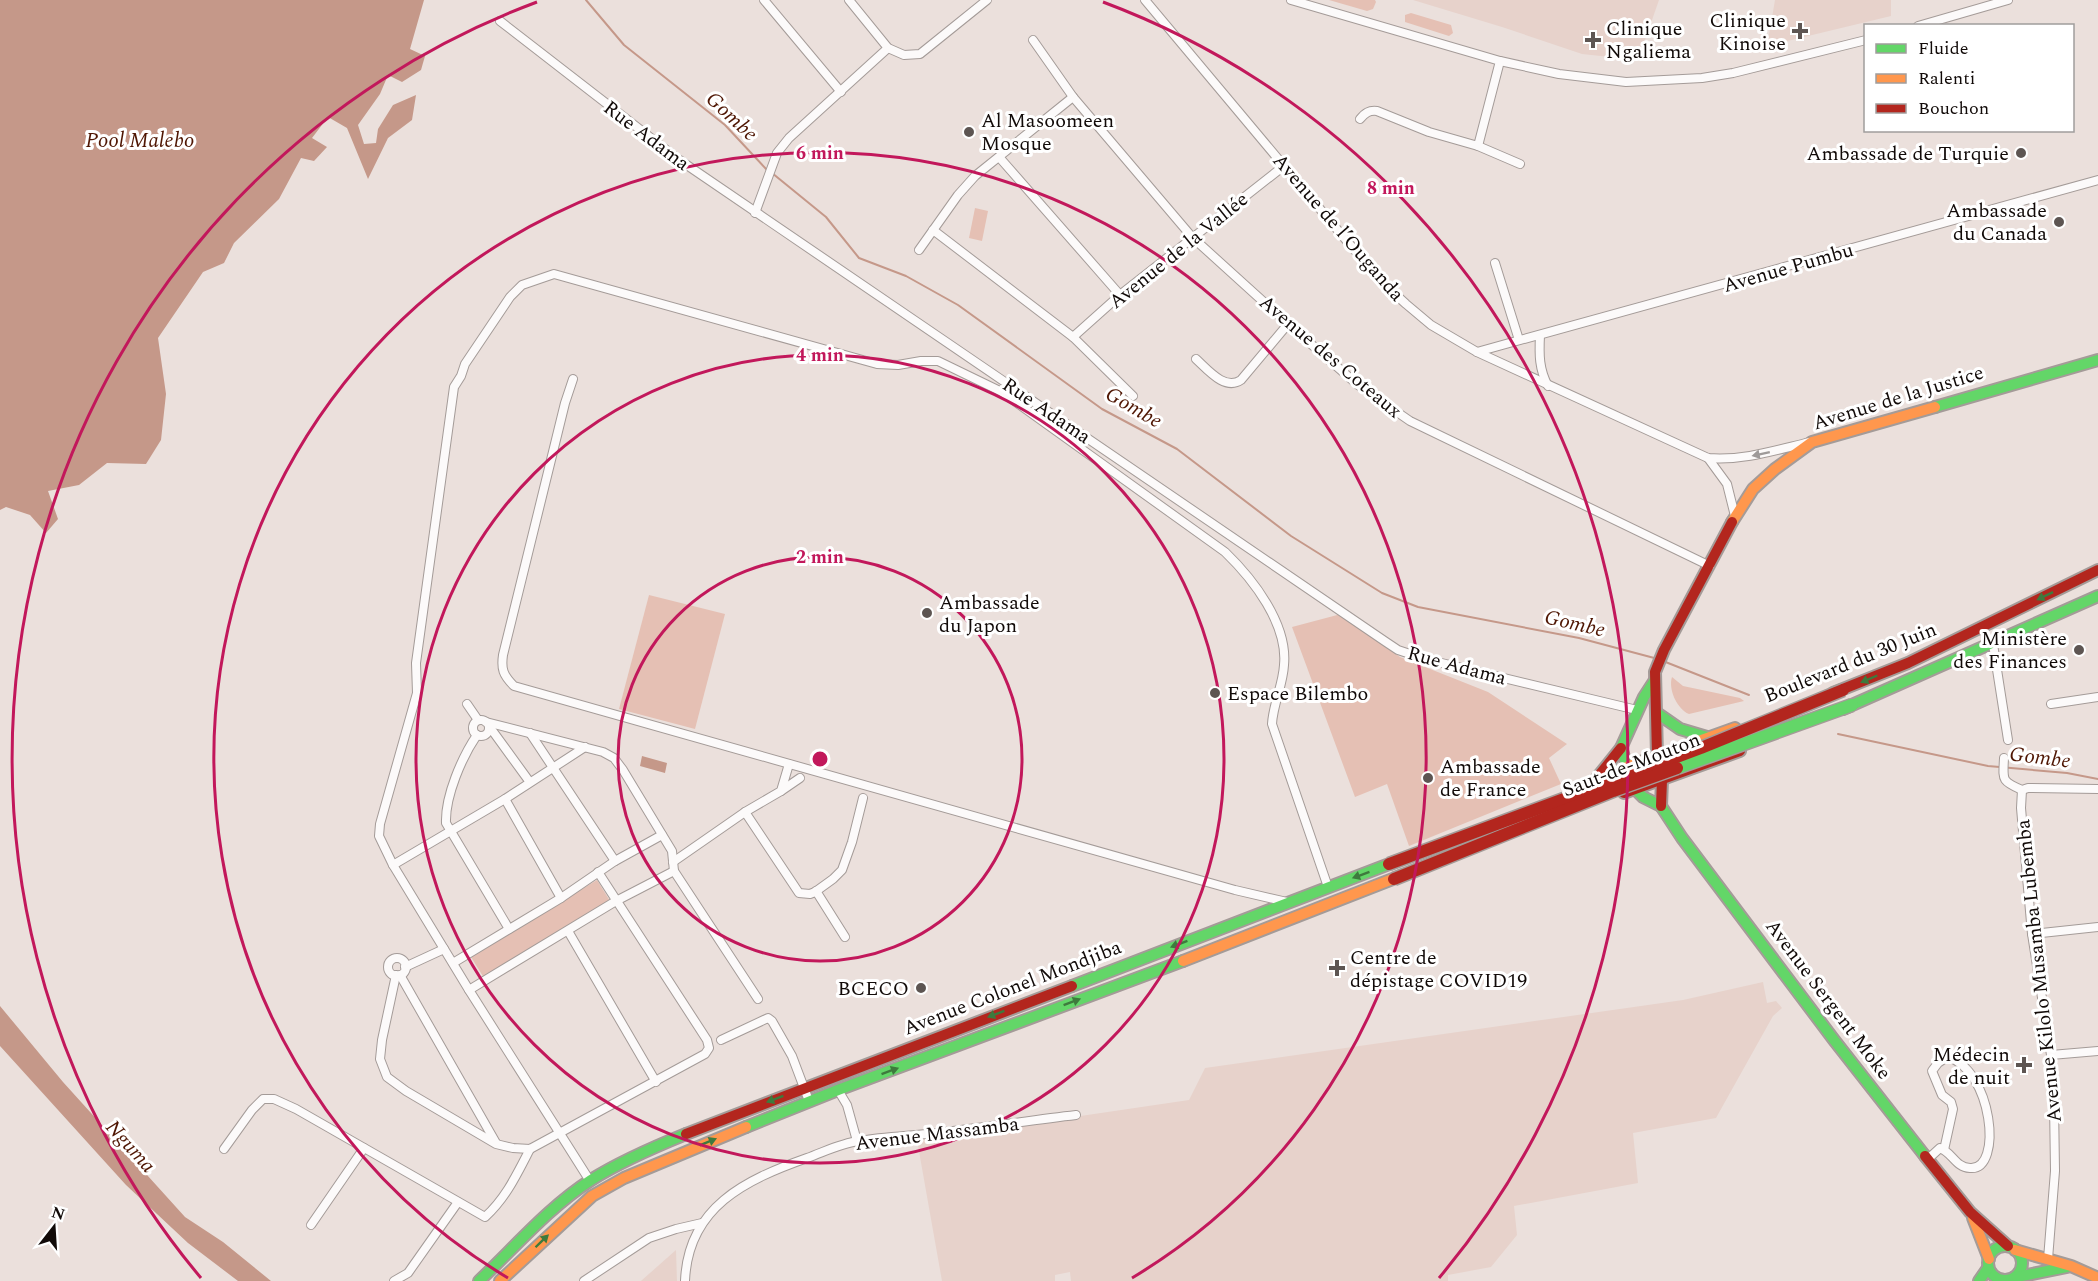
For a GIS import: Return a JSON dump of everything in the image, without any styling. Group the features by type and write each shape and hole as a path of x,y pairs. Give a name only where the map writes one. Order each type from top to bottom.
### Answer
{"main road":[{"name":"Avenue de la Justice","path":"1655,676 1664,650 1735,516 1753,489 1812,441 2098,360"},
{"name":"Boulevard du 30 Juin","path":"1657,756 1843,690 1908,663 2098,570"},
{"name":"Boulevard du 30 Juin","path":"1635,789 1718,760 1852,705 2098,596"},
{"path":"1591,785 1621,748 1655,676"},
{"path":"1621,748 1635,789 1643,797 1661,806 1662,780 1657,756 1655,676"},
{"name":"Saut-de-Mouton","path":"1389,864 1690,752 1843,690"},
{"name":"Saut-de-Mouton","path":"1394,879 1613,790 1852,705"},
{"path":"1657,712 1678,729 1696,736 1711,737"},
{"path":"1678,749 1686,771"},
{"name":"Avenue Colonel Mondjiba","path":"479,1281 537,1225 590,1180 632,1158 733,1115 1389,864 1591,785 1629,766 1657,756"},
{"path":"1606,777 1614,797"},
{"name":"Avenue Colonel Mondjiba","path":"500,1281 592,1196 608,1186 685,1151 809,1101 1635,789"},
{"name":"Avenue Sergent Moke","path":"1661,806 1682,838 1833,1040 1970,1212 2012,1248 2072,1266 2098,1278"},
{"path":"1288,902 1293,917"},
{"path":"923,1042 928,1057"},
{"name":"Avenue Sergent Moke","path":"1970,1212 1988,1263"},
{"path":"1979,1281 1996,1249 2012,1248 2022,1257 2023,1264 2010,1279"},
{"path":"1988,1263 1992,1275 1999,1280 2072,1266"}],"street":[{"path":"764,0 841,92"},
{"path":"849,0 888,48 904,55 920,54 987,0"},
{"name":"Avenue de l’Ouganda","path":"1145,0 1382,282 1431,325 1477,352 1549,387 1708,458 1724,459 1760,455 1812,441"},
{"path":"1291,0 1500,61 1559,74 1626,82 1702,78 1733,73 1864,40"},
{"path":"1925,24 2008,0"},
{"name":"Rue Adama","path":"500,21 678,159 1398,650 1425,659 1637,710"},
{"name":"Avenue des Coteaux","path":"1033,40 1073,97 1192,237 1358,385 1410,421 1710,566"},
{"path":"756,213 777,153 798,130 888,48"},
{"path":"1478,146 1500,61"},
{"path":"920,250 958,195 975,176 1073,97"},
{"path":"1360,118 1365,112 1377,111 1429,132 1478,146 1520,164"},
{"path":"999,157 1120,295"},
{"name":"Avenue de la Vallée","path":"1073,338 1120,295 1285,165"},
{"name":"Avenue Pumbu","path":"1477,352 2098,180"},
{"path":"933,230 1073,338 1133,396"},
{"path":"1495,263 1519,340"},
{"path":"590,1180 469,990 393,865 379,836 380,824 417,693 416,663 454,387 465,364 510,297 522,285 554,274 869,362 898,365 938,361 1002,393 1225,552 1247,574 1279,628 1284,645 1285,664 1273,708 1272,724 1328,887"},
{"path":"1196,359 1227,384 1235,384 1249,371 1288,324"},
{"path":"1540,335 1539,364 1549,387"},
{"path":"573,379 565,403 503,655 501,666 504,676 514,686 1235,890 1288,902"},
{"name":"Avenue de l’Ouganda","path":"1708,458 1727,484 1735,516"},
{"path":"1993,644 2008,740"},
{"path":"2051,704 2098,697"},
{"path":"467,704 529,782"},
{"path":"477,735 487,734 484,723"},
{"path":"477,735 473,728 484,723 585,747 614,758 672,851 673,866 758,999"},
{"path":"530,734 615,861"},
{"path":"477,735 463,757 446,812 446,823 508,929"},
{"path":"393,865 505,799 585,747"},
{"path":"2004,758 2003,776 2007,784 2022,790 2028,788 2098,789"},
{"path":"781,791 789,764"},
{"path":"469,990 673,866 745,812 800,778"},
{"name":"Avenue Kilolo Musamba Lubemba","path":"2022,790 2021,808 2032,934 2050,1055 2056,1160 2048,1260"},
{"path":"745,812 799,893 810,894 838,875 845,863 863,798"},
{"path":"505,799 561,898"},
{"path":"453,963 561,898 615,861 662,835"},
{"path":"224,1149 252,1110 263,1099 274,1099 296,1108 484,1217 496,1207 509,1190 530,1149 705,1054 709,1048 707,1040 598,872"},
{"path":"816,891 845,937"},
{"path":"2032,934 2098,927"},
{"path":"567,931 656,1082"},
{"path":"444,949 405,967 398,975 382,1040 380,1059 387,1077 406,1092 496,1144 530,1149"},
{"path":"405,967 405,963 399,958 392,959 388,965 390,972 398,975 496,1144"},
{"path":"721,1040 768,1018 792,1056 809,1101"},
{"path":"2050,1055 2098,1051"},
{"path":"1928,1159 1940,1148 1958,1164 1972,1168 1978,1167 1986,1156 1990,1134 1989,1116 1982,1090 1961,1065 1947,1057 1932,1071 1942,1095 1951,1102 1953,1109 1944,1150"},
{"path":"838,1090 848,1106 857,1141"},
{"name":"Avenue Massamba","path":"685,1281 685,1271 693,1241 702,1223 717,1204 770,1173 857,1141 1076,1115"},
{"path":"311,1225 364,1148"},
{"path":"394,1281 408,1273 458,1202"},
{"path":"584,1281 649,1238 676,1228 702,1223"}],"shaded area":[{"path":"1329,0 1375,0 1376,2 1373,9 1367,11"},
{"name":"Clinique Ngaliema","path":"1413,0 1659,0 1638,60 1582,54"},
{"name":"Clinique Kinoise","path":"1775,0 1891,0 1891,16 1767,46"},
{"path":"1411,13 1451,25 1453,33 1449,36 1405,22 1405,15"},
{"path":"975,208 988,211 982,241 969,238"},
{"path":"649,595 725,614 695,729 619,709"},
{"path":"1341,614 1400,657 1488,692 1567,744 1549,758 1561,784 1409,846 1387,784 1355,797 1292,627"},
{"path":"1672,677 1683,686 1740,698 1744,701 1689,714 1674,698 1671,687"},
{"path":"597,880 610,901 484,978 471,957"},
{"path":"1763,982 1767,1003 1776,1001 1782,1008 1773,1016 1716,1118 1633,1133 1638,1183 1514,1206 1517,1235 1491,1267 1448,1275 1448,1281 1071,1281 1070,1272 1055,1275 1055,1281 942,1281 917,1140 1189,1100 1205,1068 1683,1000"},
{"path":"676,1250 677,1281 641,1281"}],"water":[{"name":"Pool Malebo","path":"0,0 424,0 410,49 425,56 421,70 402,82 388,75 380,94 358,125 364,144 376,143 378,129 393,105 416,95 412,120 388,138 368,179 347,128 328,117 312,138 327,147 314,161 301,158 279,199 234,243 224,263 203,272 158,338 166,394 161,440 146,464 107,463 79,485 48,491 58,519 46,533 30,515 6,507 0,510"},
{"path":"642,756 667,763 665,773 640,766"},
{"path":"0,1006 63,1082 185,1217 223,1242 271,1281 238,1281 188,1243 126,1185 0,1046"}],"waterway":[{"name":"Gombe","path":"586,0 624,45 725,125 767,170"},
{"name":"Gombe","path":"772,173 826,217 859,258 906,276 958,305 1102,409 1177,449 1291,536 1382,593 1418,607 1579,638 1658,659"},
{"name":"Gombe","path":"1663,661 1749,695"},
{"name":"Gombe","path":"1838,734 1988,766 2067,773 2098,779"}],"traffic: fast":[{"path":"1935,407 2098,360"},
{"path":"1843,709 2098,596"},
{"path":"1655,680 1644,697 1621,748 1635,789 1643,797 1661,806"},
{"path":"1677,768 1852,705"},
{"path":"1657,713 1680,729 1707,737"},
{"path":"1661,806 1682,838 1834,1040 1925,1156"},
{"path":"1072,986 1397,861"},
{"path":"746,1127 838,1090 1183,961"},
{"path":"479,1281 561,1202 591,1180 650,1149 686,1134"},
{"path":"2005,1246 2017,1251 2022,1263 2017,1275 2005,1280 1993,1275 1988,1263 1993,1251 2005,1246"},
{"path":"2017,1277 2067,1267"},
{"path":"1979,1281 1988,1268"}],"traffic: slow":[{"path":"1732,522 1753,489 1775,469 1812,442 1935,407"},
{"path":"1598,782 1629,766 1735,728"},
{"path":"1183,961 1403,875"},
{"path":"500,1281 592,1196 624,1178 746,1127"},
{"path":"1973,1218 1989,1259"},
{"path":"2015,1250 2071,1266 2098,1278"}],"traffic: jam":[{"path":"1661,806 1662,780 1657,756 1655,672 1664,650 1732,522"},
{"path":"1833,693 1908,663 2098,570"},
{"path":"1389,864 1701,748 1843,690"},
{"path":"1596,779 1621,748"},
{"path":"1624,793 1740,751"},
{"path":"1394,879 1613,791 1677,768"},
{"path":"686,1134 1072,986"},
{"path":"1925,1156 1970,1212 2008,1246"}],"place":[{"name":"Clinique Kinoise","path":"1800,31"},
{"name":"Clinique Ngaliema","path":"1593,40"},
{"name":"Al Masoomeen Mosque","path":"969,132"},
{"name":"Ambassade de Turquie","path":"2021,153"},
{"name":"Ambassade du Canada","path":"2059,222"},
{"name":"Ambassade du Japon","path":"927,613"},
{"name":"Ministère des Finances","path":"2079,650"},
{"name":"Espace Bilembo","path":"1215,693"},
{"name":"Ambassade de France","path":"1428,778"},
{"name":"Centre de dépistage COVID19","path":"1337,968"},
{"name":"BCECO","path":"921,988"},
{"name":"Médecin de nuit","path":"2024,1065"}],"water label":[{"name":"Nguma","path":"131,1146"}]}
